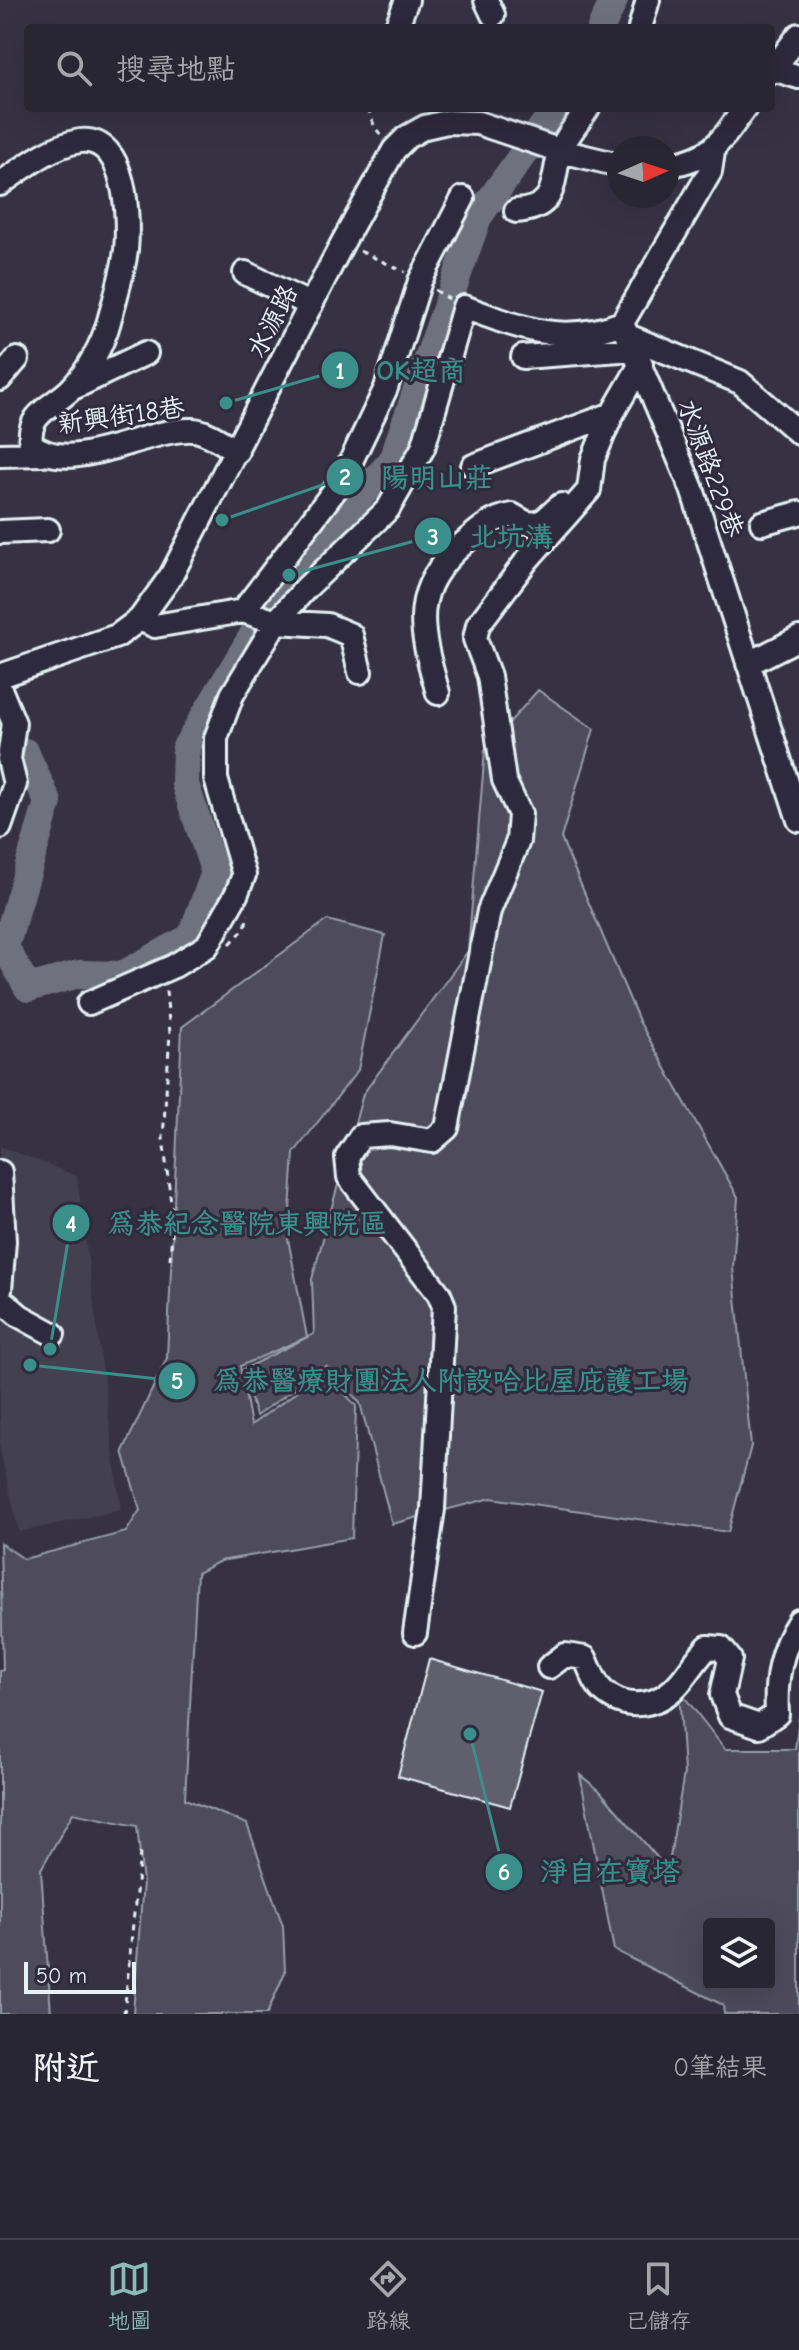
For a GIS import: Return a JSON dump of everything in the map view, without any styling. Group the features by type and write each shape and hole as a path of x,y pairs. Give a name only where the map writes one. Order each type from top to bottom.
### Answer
{"street":[{"path":"398,24 407,0"},
{"path":"641,24 648,0"},
{"path":"775,67 799,35"},
{"path":"775,72 799,77"},
{"path":"516,211 542,204 555,181 561,151 585,112"},
{"path":"679,164 696,161 713,152 742,112"},
{"name":"水源路","path":"0,676 117,636 140,619 171,576 343,242 394,150 425,127 447,122 478,123 561,151"},
{"name":"新興街18巷","path":"0,184 41,158 81,141 101,145 112,155 122,180 126,250 108,325 89,365 70,389 38,414 29,430 36,447 60,455 108,449 193,430 237,451"},
{"path":"561,151 607,162"},
{"path":"438,693 422,625 423,603 435,571 493,519 512,515 526,523 540,524 579,485 612,414 631,343 710,172 713,152"},
{"path":"243,611 341,482 386,388 420,281 463,198"},
{"path":"245,273 311,305"},
{"path":"89,1003 174,966 207,946 236,895 244,875 216,779 216,738 232,695 276,622 388,509 423,448 464,307 534,333 598,332 740,382 799,433"},
{"path":"523,357 631,343"},
{"name":"水源路229巷","path":"631,343 692,489 748,664 790,766 799,820"},
{"path":"70,389 146,353"},
{"path":"0,379 17,359"},
{"path":"473,466 612,414"},
{"path":"0,439 36,447"},
{"path":"0,455 36,447"},
{"path":"415,1633 433,1509 444,1306 439,1294 418,1272 349,1177 347,1157 361,1136 390,1134 432,1141 447,1128 489,911 518,841 520,814 504,780 489,676 475,639 478,625 527,560 589,490 593,459"},
{"path":"762,523 799,513"},
{"path":"0,532 48,530"},
{"path":"140,619 155,626 243,611 276,622 327,625 351,635 360,672"},
{"path":"748,664 799,638"},
{"path":"0,689 14,723 9,759 15,784 0,827"},
{"path":"0,1172 4,1241 0,1290"},
{"path":"0,1299 20,1316 53,1334"},
{"path":"549,1667 565,1655 585,1658 601,1690 627,1705 652,1703 679,1683 694,1660 708,1647 721,1648 730,1659 722,1695 730,1716 759,1726 777,1714 775,1684 785,1641 799,1621"}],"path":[{"path":"369,112 375,128 394,150"},
{"path":"343,242 398,271 400,268"},
{"path":"420,281 464,307"},
{"path":"226,950 245,928 248,913"},
{"path":"170,1259 173,1219 163,1138 170,1033 165,991 178,982"},
{"path":"124,2014 140,1853"}],"shaded area":[{"path":"538,690 594,729 561,838 639,1021 738,1197 733,1268 751,1446 728,1532 491,1498 392,1524 360,1403 326,1366 256,1416 242,1370 314,1334 312,1279 363,1094 468,951 485,750"},
{"path":"327,920 385,935 358,1070 294,1153 288,1239 307,1337 240,1366 251,1425 325,1371 356,1406 352,1538 220,1561 197,1573 185,1799 247,1824 283,1926 285,1972 267,2014 133,2014 143,1882 137,1826 73,1813 41,1869 51,2014 0,2014 0,1671 3,1670 0,1543 24,1559 126,1532 140,1510 123,1451 167,1358 182,1027"},
{"path":"0,1146 77,1176 121,1510 19,1532 0,1450"},
{"path":"679,1690 725,1749 795,1749 799,1717 799,2014 724,2014 723,2005 614,1950 580,1775 599,1790 668,1870 684,1773"}],"building":[{"path":"429,1659 542,1692 510,1807 398,1776"}],"waterway":[{"path":"603,24 614,0"},
{"path":"0,745 25,752 48,802 5,947 28,988 79,974 122,975 191,937 215,873 185,784 186,747 289,575 392,461 478,217 553,112"}],"place":[{"name":"OK超商","path":"226,403"},
{"name":"陽明山莊","path":"222,520"},
{"name":"北坑溝","path":"289,575"},
{"name":"為恭紀念醫院東興院區","path":"50,1349"},
{"name":"為恭醫療財團法人附設哈比屋庇護工場","path":"30,1365"},
{"name":"淨自在寶塔","path":"470,1734"}]}
